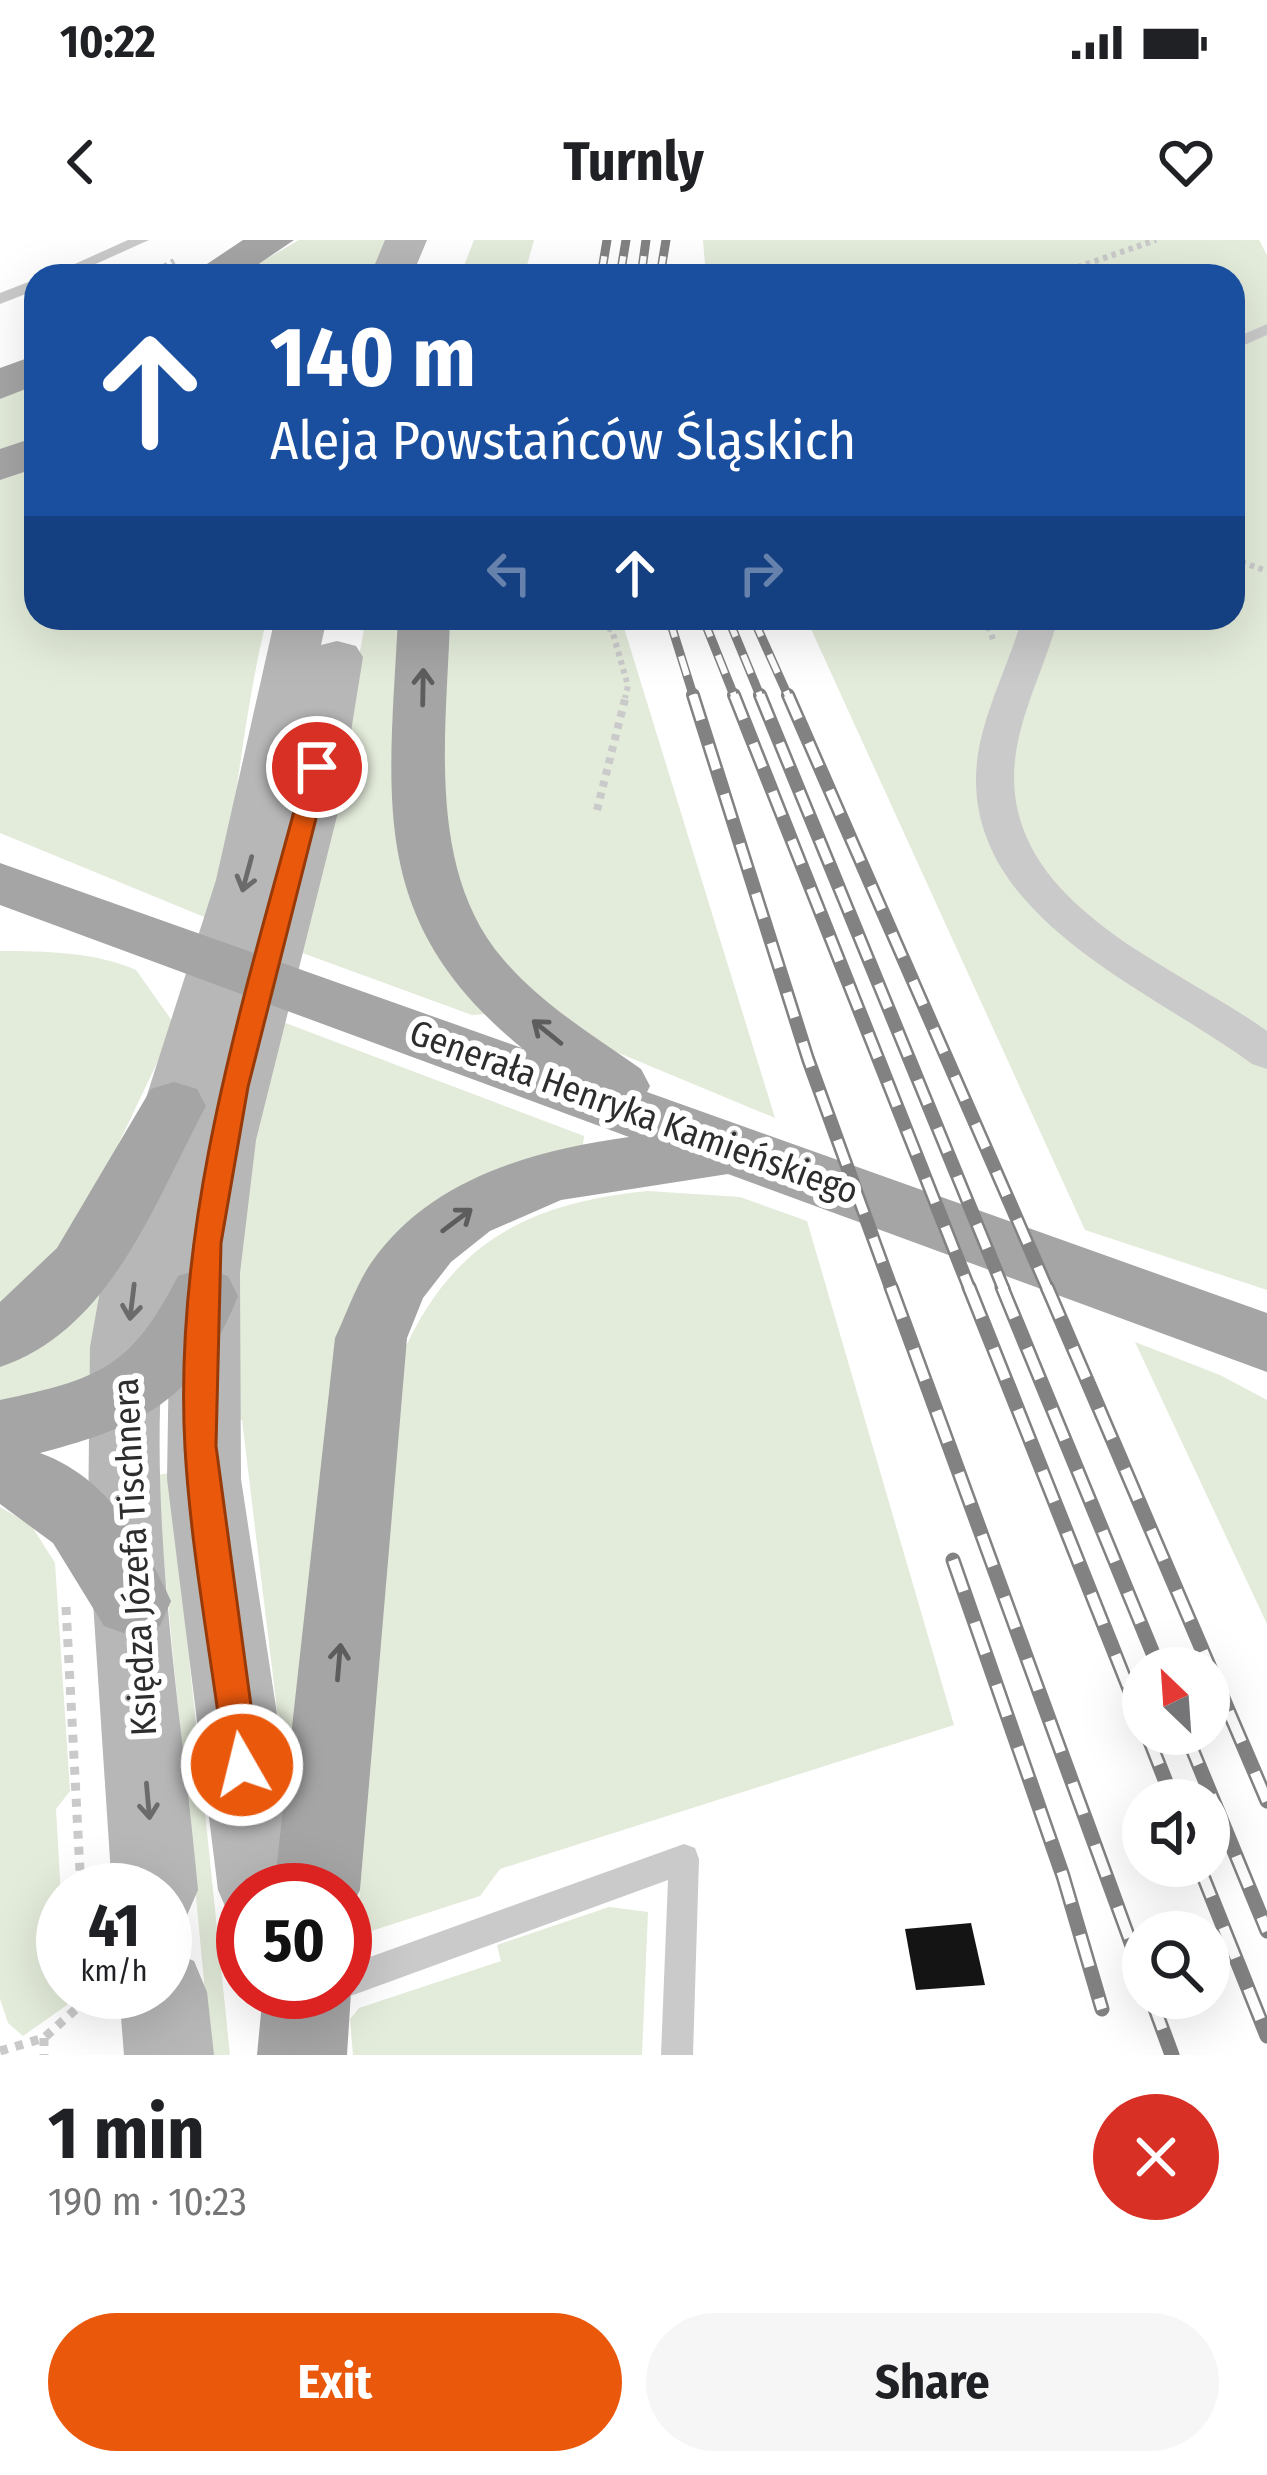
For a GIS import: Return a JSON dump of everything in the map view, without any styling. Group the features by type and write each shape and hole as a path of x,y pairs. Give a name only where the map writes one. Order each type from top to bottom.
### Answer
{"main road":[{"path":"231,264 273,240"},
{"path":"210,950 257,835 299,630"},
{"path":"210,950 310,812 342,630"},
{"path":"424,630 421,829 436,903 482,976 565,1047 705,1138"},
{"name":"Generała Henryka Kamieńskiego","path":"0,883 210,950 337,1004 1267,1343"},
{"path":"0,929 100,927 210,950"},
{"name":"Księdza Józefa Tischnera","path":"150,1863 98,1591 140,1246 210,950"},
{"name":"Księdza Józefa Tischnera","path":"210,950 223,1140 203,1296 203,1479 257,1863"},
{"path":"0,1338 44,1310 70,1280 174,1106"},
{"path":"320,1863 368,1360 380,1307 419,1252 468,1210 503,1191 705,1138"},
{"path":"0,1431 124,1398 173,1356 203,1296"},
{"path":"0,1472 36,1482 63,1501 96,1539 98,1591"}],"street":[{"path":"1036,630 998,756 995,806 1007,842 1046,896 1096,940 1267,1053"}],"lane":[{"path":"90,264 141,240"},
{"path":"372,1982 684,1859 676,2055"}],"path":[{"path":"1087,264 1156,240"},
{"path":"597,810 628,686 612,630"},
{"path":"83,1863 98,1591"},
{"path":"0,2051 44,2038 65,2019"},
{"path":"44,2038 44,2055"}],"green space":[{"path":"299,240 394,240 383,264 258,264"},
{"path":"474,240 534,240 527,264 465,264"},
{"path":"703,240 1259,240 1267,255 1267,325 1245,334 1245,264 705,264"},
{"path":"1267,332 1267,1041 1072,905 1016,831 1012,759 1047,630 1245,630 1245,342"},
{"path":"24,388 24,450 0,459 0,399"},
{"path":"24,465 24,630 264,630 214,921 0,833 0,474"},
{"path":"364,630 402,630 398,842 403,866 418,914 440,957 488,1014 472,1015 297,951 326,840"},
{"path":"437,630 625,630 775,1118 614,1051 515,986 441,867"},
{"path":"811,630 1028,630 987,832 1267,1066 1267,1290 1085,1230"},
{"path":"0,951 87,956 136,970 175,1025 69,1248 0,1317"},
{"path":"275,1019 584,1136 582,1151 430,1216 287,1792 242,1420 227,1421 228,1257"},
{"path":"648,1191 740,1197 807,1221 954,1725 500,1869 480,1896 372,1931 372,1863 362,1863 401,1357 421,1318 469,1258 530,1219 605,1197"},
{"path":"103,1284 90,1380 0,1402 0,1362"},
{"path":"1135,1342 1220,1375 1267,1400 1267,1624"},
{"path":"170,1473 216,1919 216,2019 226,2019 230,2055 211,2055 156,1475"},
{"path":"0,1507 31,1525 55,1563 70,1791 56,1809 59,1863 36,1863 36,2019 47,2019 23,2036 8,2023 0,1999"},
{"path":"609,1907 648,1912 642,2055 353,2055 350,2019 372,2019 372,2004 501,1961 497,1945"}],"building":[{"path":"971,1923 985,1985 916,1990 905,1929"}],"railway":[{"path":"603,264 607,240"},
{"path":"622,264 626,240"},
{"path":"643,264 646,240"},
{"path":"662,264 666,240"},
{"path":"673,630 694,698"},
{"path":"708,630 735,698"},
{"path":"733,630 761,698"},
{"path":"758,630 789,698"},
{"path":"693,695 808,1059 892,1290"},
{"path":"734,695 970,1290"},
{"path":"760,695 1004,1290"},
{"path":"788,695 1048,1290"},
{"path":"891,1287 1122,1919"},
{"path":"969,1287 1122,1671"},
{"path":"1002,1287 1150,1647"},
{"path":"1047,1287 1267,1801"},
{"path":"953,1560 1063,1876 1102,2009"},
{"path":"1155,1755 1165,1779"},
{"path":"1195,1755 1267,1931"},
{"path":"1207,1887 1267,2036"},
{"path":"1159,2019 1172,2055"}],"route":[{"path":"242,1765 200,1446 207,1243 235,1087 310,812 317,767"}]}
